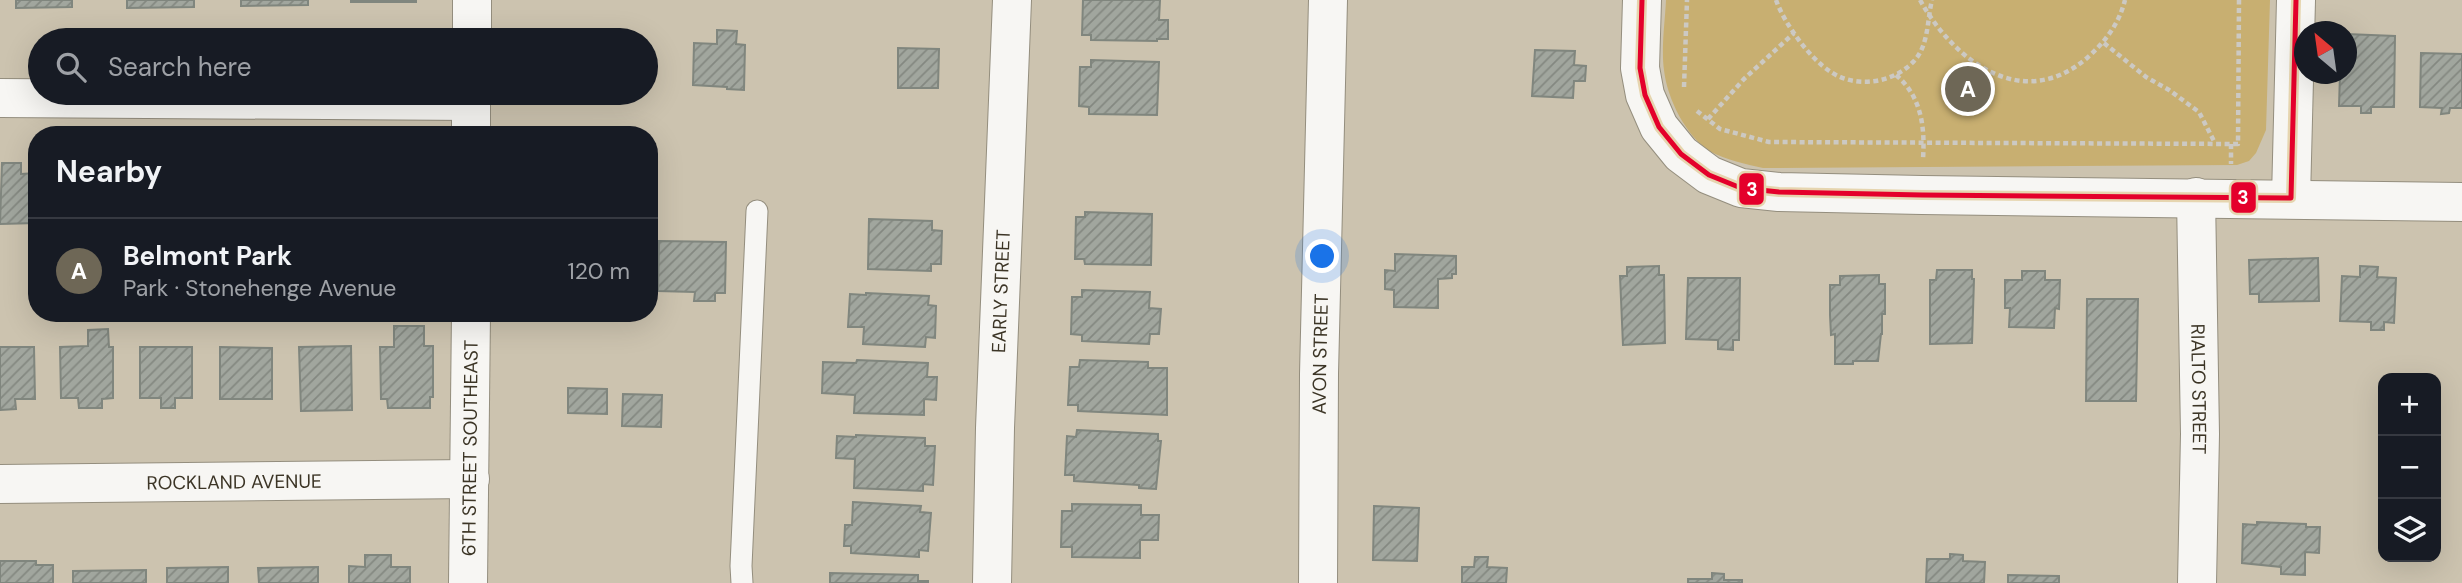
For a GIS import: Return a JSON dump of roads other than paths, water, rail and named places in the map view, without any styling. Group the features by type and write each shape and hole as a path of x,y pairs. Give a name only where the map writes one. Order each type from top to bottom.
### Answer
{"street":[{"path":"471,28 472,0"},
{"name":"EARLY STREET","path":"992,583 995,428 1012,0"},
{"name":"AVON STREET","path":"1318,583 1319,374 1328,0"},
{"path":"1642,0 1640,68 1645,95 1660,127 1681,154 1709,175 1741,188 1923,195 2462,202"},
{"path":"2291,198 2296,0"},
{"path":"0,98 28,99"},
{"path":"300,105 471,109"},
{"name":"RIALTO STREET","path":"2196,197 2200,434 2197,583"},
{"name":"6TH STREET SOUTHEAST","path":"468,583 471,322"},
{"name":"ROCKLAND AVENUE","path":"0,484 470,479"}],"lane":[{"path":"742,583 741,553 757,211"}],"place":[{"name":"Belmont Park","path":"1968,89"}]}
